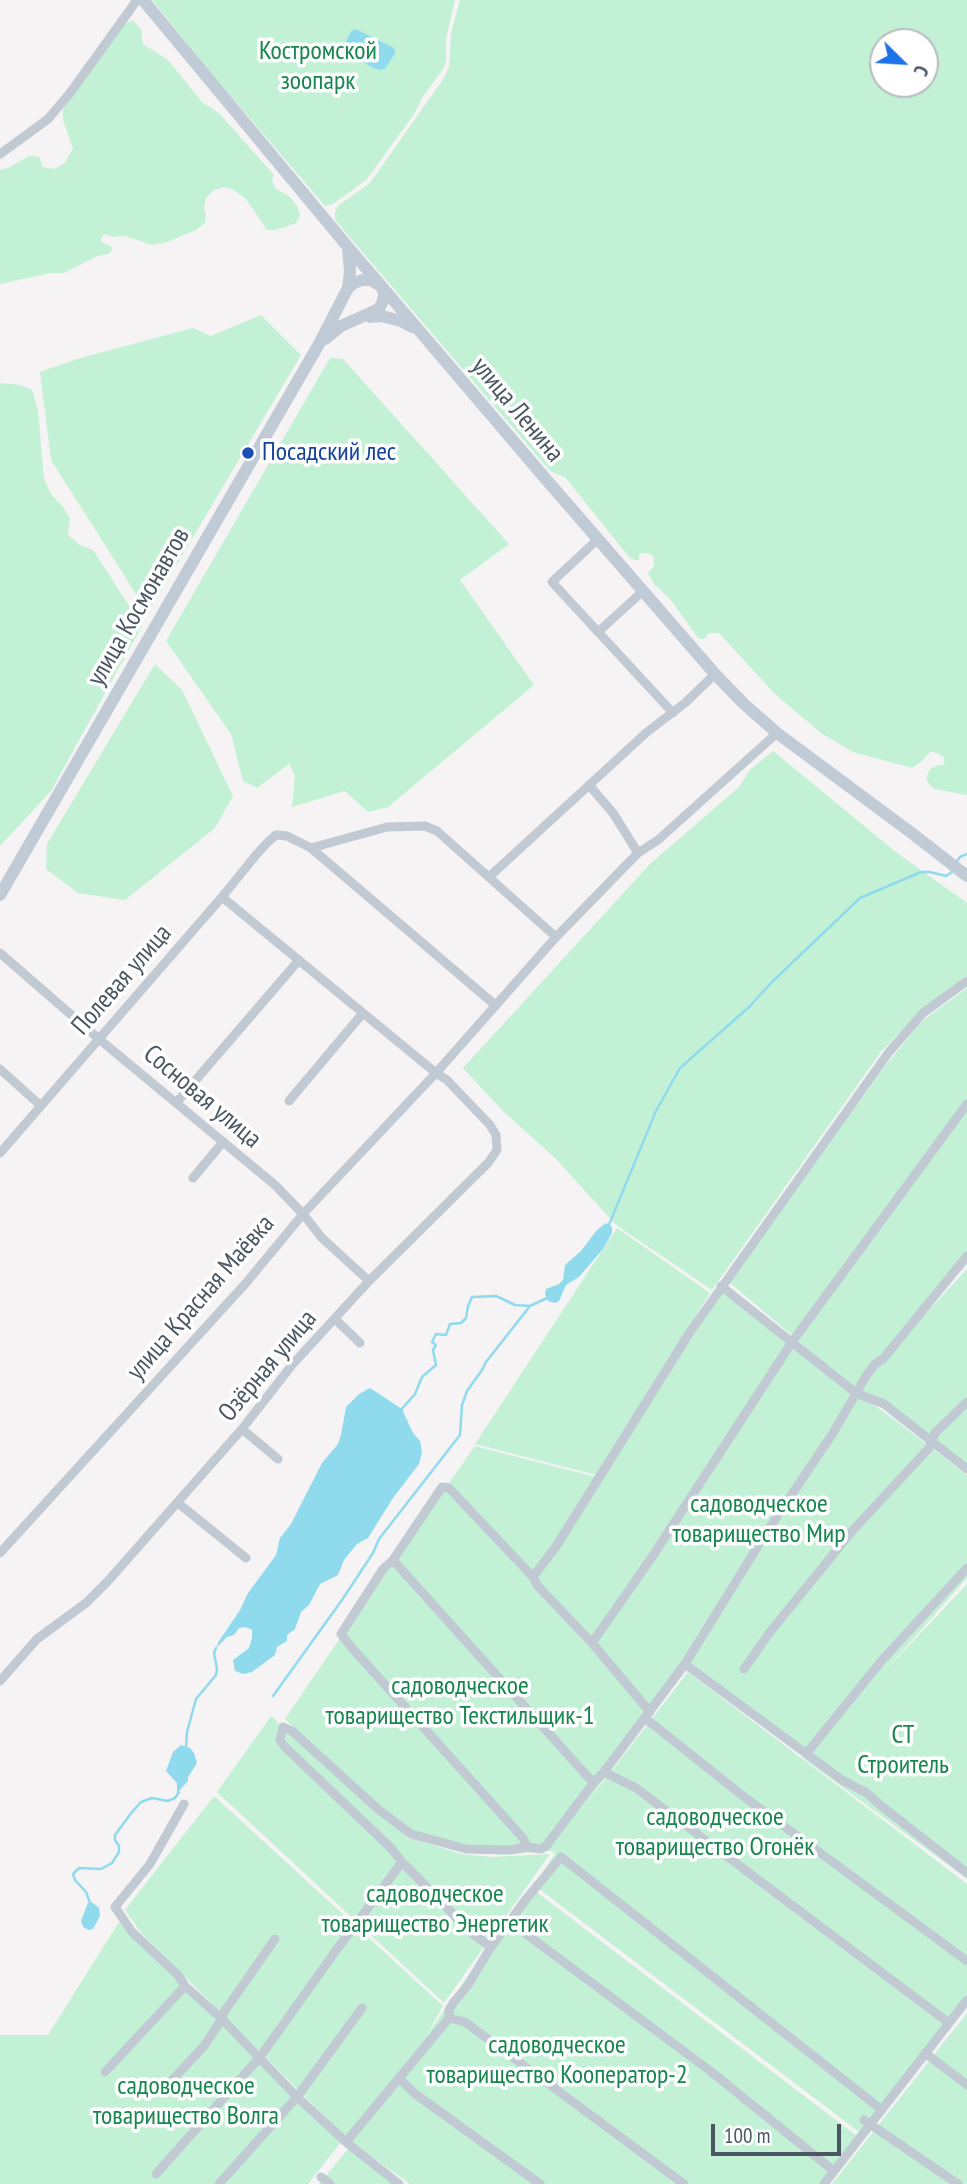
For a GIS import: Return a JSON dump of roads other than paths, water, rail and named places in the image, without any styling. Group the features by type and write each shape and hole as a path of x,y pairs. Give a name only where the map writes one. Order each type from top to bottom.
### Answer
{"main road":[{"name":"улица Ленина","path":"143,0 381,286 715,674 777,733 967,876"},
{"path":"348,247 348,288"},
{"path":"319,344 341,326 379,309 383,301 381,286 371,280 362,280 348,288"},
{"name":"улица Космонавтов","path":"0,895 319,344 348,288"},
{"path":"358,318 383,316 401,321 421,333"}],"street":[{"path":"0,154 48,119 70,93 136,0"},
{"path":"598,539 552,582 673,713"},
{"path":"598,632 643,591"},
{"path":"489,877 647,732 685,703 715,674"},
{"name":"улица Красная Маёвка","path":"0,1553 246,1283 303,1214 436,1073 494,1004 556,937 638,853 658,840 777,733"},
{"path":"589,785 613,813 638,853"},
{"path":"312,848 387,827 425,827 437,831 556,937"},
{"name":"Полевая улица","path":"0,1153 269,841 276,835 287,836 312,848"},
{"path":"312,848 494,1004"},
{"path":"222,897 436,1073"},
{"name":"Сосновая улица","path":"0,953 275,1185 322,1238 369,1281"},
{"path":"176,1103 299,960"},
{"path":"533,1577 557,1545 721,1286 889,1052 923,1013 967,981"},
{"path":"289,1101 363,1013"},
{"path":"0,1069 41,1106"},
{"name":"Озёрная улица","path":"0,1681 37,1639 86,1603 108,1581 242,1429 292,1366 369,1281 488,1163 497,1150 496,1136 490,1125 447,1080 436,1073"},
{"path":"592,1643 652,1557 792,1342 967,1104"},
{"path":"193,1178 223,1142"},
{"path":"491,1947 473,1934 381,1838 285,1748 281,1740 283,1727 292,1731 379,1810 411,1834 466,1849 541,1849 546,1846 685,1664 766,1532 833,1433 866,1376 967,1256"},
{"path":"721,1286 856,1393 884,1405 967,1469"},
{"path":"335,1319 360,1343"},
{"path":"744,1670 770,1632 845,1541 929,1448 935,1433 967,1402"},
{"path":"242,1429 278,1459"},
{"path":"527,1847 523,1838 341,1634 383,1569 393,1560 445,1486 592,1643 648,1715 743,1796 967,1961"},
{"path":"178,1503 246,1558"},
{"path":"393,1560 594,1782"},
{"path":"806,1754 883,1659 967,1569"},
{"path":"685,1664 842,1780 867,1793 967,1873"},
{"path":"604,1772 636,1788 949,2023"},
{"path":"184,1804 150,1864 115,1907 132,1932 178,1975 185,1986 222,2018 297,2096 346,2142 400,2184"},
{"path":"346,2142 449,2018 449,2010 491,1947 561,1857 882,2109"},
{"path":"156,2174 260,2057 402,1862"},
{"path":"510,1922 709,2070 834,2171"},
{"path":"162,2091 204,2046 223,2012 275,1939"},
{"path":"105,2072 185,1986"},
{"path":"824,2184 867,2122 882,2109 967,2000"},
{"path":"219,2184 297,2096 362,2008"},
{"path":"449,2018 465,2022 684,2184"},
{"path":"925,2053 967,2085"},
{"path":"400,2079 414,2093 540,2184"},
{"path":"867,2122 958,2184"},
{"path":"321,2177 330,2184"}],"water":[{"path":"356,29 394,48 395,53 385,69 371,67 346,50 344,46 351,31"},
{"path":"606,1223 612,1227 612,1233 603,1249 579,1277 566,1285 559,1301 548,1301 546,1289 563,1280 565,1265"},
{"path":"370,1388 402,1409 413,1433 420,1441 422,1452 419,1464 393,1498 368,1538 357,1544 344,1560 338,1575 320,1584 309,1605 301,1612 295,1629 287,1635 287,1641 277,1647 275,1655 252,1672 243,1674 235,1671 233,1660 249,1648 252,1630 239,1628 216,1648 219,1641 248,1593 276,1555 280,1538 291,1524 322,1463 338,1444 346,1407 359,1394"},
{"path":"181,1745 190,1748 197,1763 188,1781 177,1793 177,1783 166,1771 173,1752"},
{"path":"89,1900 99,1908 100,1916 93,1929 89,1930 83,1927 81,1921"}],"waterway":[{"path":"957,861 967,854"},
{"path":"608,1227 656,1111 680,1068 749,1007 860,898 921,872 946,876 952,872"},
{"path":"400,1411 415,1394 422,1377 436,1365 433,1350 436,1345 432,1342 436,1334 446,1335 450,1324 461,1323 466,1318 472,1297 496,1296 515,1305 530,1306 547,1298"},
{"path":"273,1696 342,1600 373,1553 379,1539 460,1435 462,1405 467,1391 530,1306"},
{"path":"186,1747 196,1699 216,1675 216,1648"},
{"path":"89,1900 73,1874 79,1868 101,1869 112,1863 119,1852 115,1835 141,1802 152,1798 168,1801 175,1798 179,1792"}],"place":[{"name":"Посадский лес","path":"248,453"}],"park label":[{"name":"Костромской зоопарк","path":"318,67"},
{"name":"садоводческое товарищество Мир","path":"759,1520"},
{"name":"садоводческое товарищество Текстильщик-1","path":"460,1702"},
{"name":"СТ Строитель","path":"903,1751"},
{"name":"садоводческое товарищество Огонёк","path":"715,1833"},
{"name":"садоводческое товарищество Энергетик","path":"435,1910"},
{"name":"садоводческое товарищество Кооператор-2","path":"557,2061"},
{"name":"садоводческое товарищество Волга","path":"186,2102"}]}
